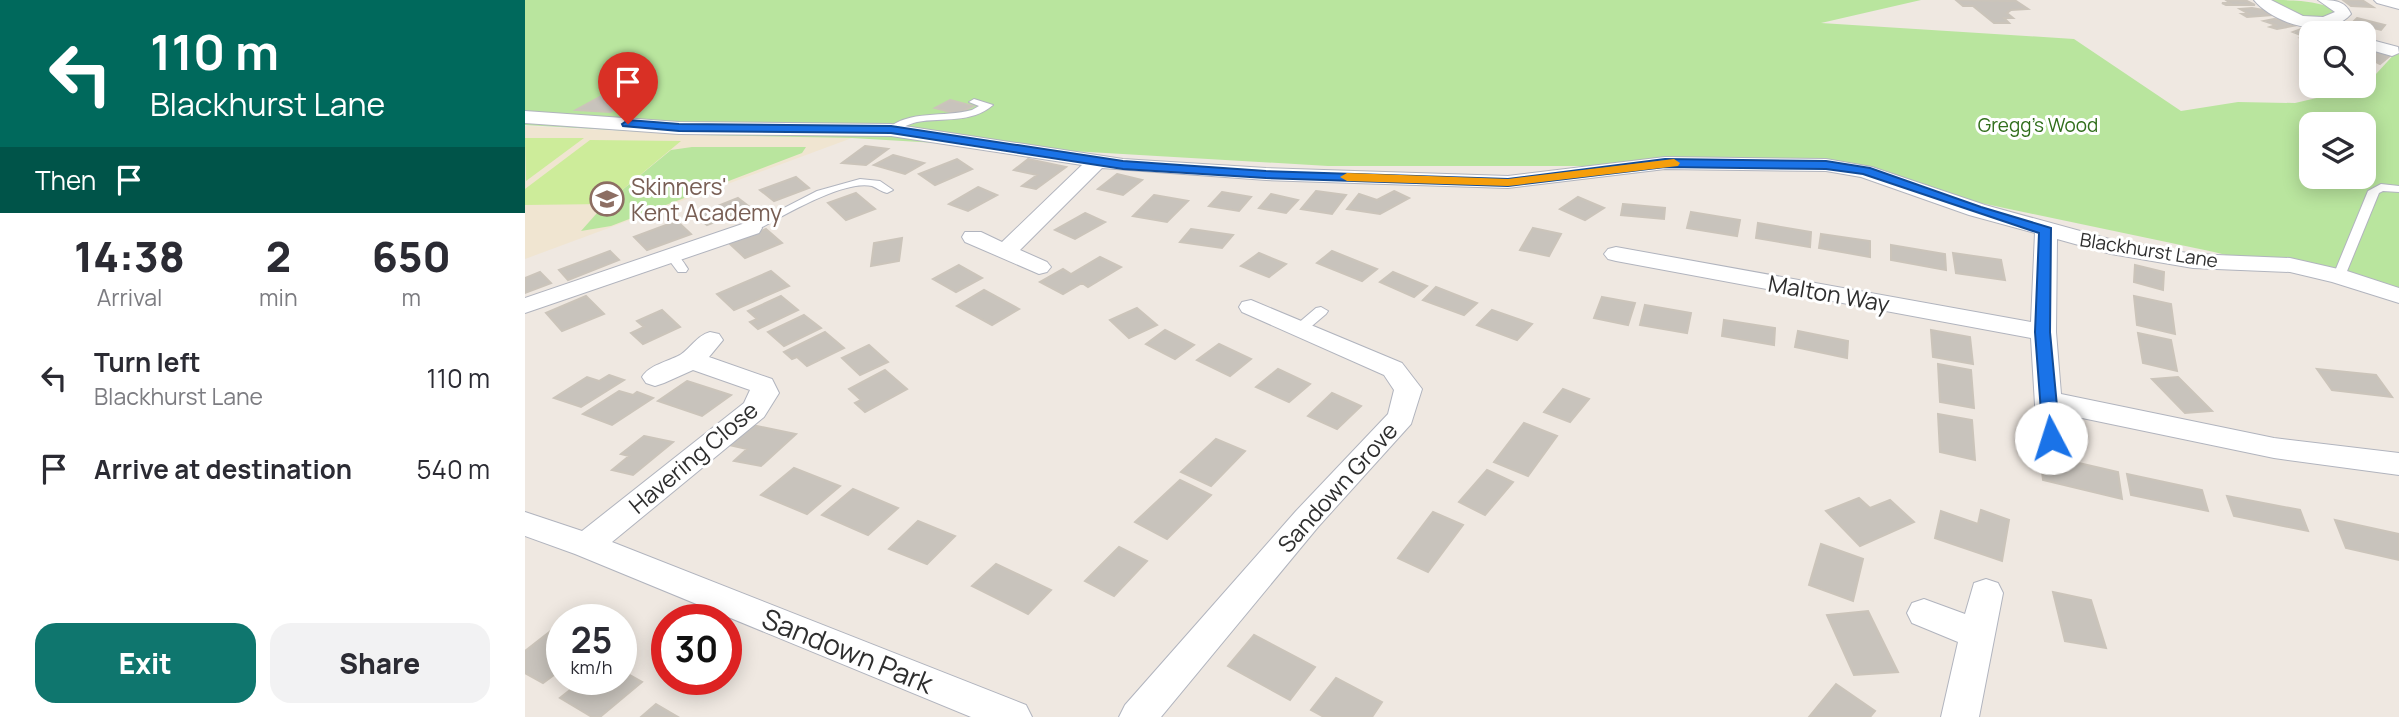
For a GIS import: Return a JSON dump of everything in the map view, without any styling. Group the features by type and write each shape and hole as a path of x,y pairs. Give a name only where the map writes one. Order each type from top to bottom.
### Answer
{"street":[{"path":"2262,0 2271,9 2304,21"},
{"path":"2322,21 2336,19 2343,14 2341,8 2326,0"},
{"path":"2382,0 2399,4"},
{"path":"2376,46 2392,51"},
{"name":"Blackhurst Lane","path":"525,117 679,128 891,130 1123,165 1266,174 1508,182 1665,163 1826,165 1865,171 1977,210 2111,247 2193,261 2290,265 2339,276 2399,296"},
{"path":"1005,252 1097,161"},
{"path":"525,306 677,263 751,228"},
{"path":"2046,231 2043,332 2051,438"},
{"path":"974,237 1039,267"},
{"name":"Malton Way","path":"1604,276 1618,248 2043,332"},
{"name":"Sandown Grove","path":"1138,717 1307,519 1401,417 1408,389 1393,369 1311,320 1251,307"},
{"name":"Havering Close","path":"586,545 754,410 764,397 762,385 701,350 655,377"},
{"path":"2048,401 2274,448 2399,464"},
{"name":"Sandown Park","path":"525,524 586,545 1013,717"},
{"path":"1959,717 1986,593"},
{"path":"1924,613 1977,634"}],"lane":[{"path":"891,130 909,120 964,117 988,105 974,102"},
{"path":"751,228 844,184 863,181 882,184 887,191"},
{"path":"2339,276 2357,239 2374,191 2381,187 2399,189"}],"shaded area":[{"name":"Skinners' Kent Academy","path":"525,126 700,135 852,138 525,259"}],"green space":[{"name":"Gregg's Wood","path":"525,0 1921,0 1821,23 2074,39 2181,111 2238,102 2295,103 2317,98 2376,98 2376,74 2399,49 2399,298 2214,252 1805,166 1328,166 852,138 700,135 525,125"},
{"path":"2269,0 2316,3 2338,13 2329,17 2311,18 2294,13"},
{"path":"525,138 584,138 526,181"},
{"path":"590,140 681,141 605,204 525,205 525,189"},
{"path":"692,147 806,147 802,153 611,226 581,231 605,204 671,150"}],"building":[{"path":"1956,0 2016,1 2028,9 2011,10 2007,13 2013,18 2004,18 2009,23 1994,23 1973,6 1963,6"},
{"path":"2226,0 2247,1 2255,5 2222,3 2230,3"},
{"path":"2343,0 2362,0 2373,7 2351,6"},
{"path":"2252,8 2273,15 2247,17 2242,14 2249,14 2240,9"},
{"path":"2274,19 2298,25 2277,29 2270,27 2276,25 2264,21"},
{"path":"2376,23 2385,25 2381,30 2376,29"},
{"path":"2376,51 2391,55 2380,64 2376,62"},
{"path":"607,93 640,94 610,112 576,110"},
{"path":"950,100 973,106 957,114 935,108"},
{"path":"865,146 888,149 866,165 842,163"},
{"path":"893,155 924,163 905,174 874,165"},
{"path":"957,159 972,169 935,185 919,174"},
{"path":"1028,159 1066,167 1036,189 1022,186 1037,175 1014,170"},
{"path":"1117,174 1142,180 1123,195 1098,189"},
{"path":"796,177 809,188 774,201 760,190"},
{"path":"978,187 997,195 968,211 949,204"},
{"path":"1316,191 1346,195 1332,214 1301,209"},
{"path":"1394,191 1409,198 1380,214 1347,209 1359,194 1377,200"},
{"path":"1222,192 1251,197 1239,211 1209,206"},
{"path":"856,193 875,209 846,220 828,203"},
{"path":"1271,194 1298,200 1286,213 1259,208"},
{"path":"1154,195 1188,201 1167,222 1133,216"},
{"path":"1578,197 1604,208 1585,220 1560,209"},
{"path":"738,198 751,208 707,225 695,215"},
{"path":"1623,204 1665,208 1664,219 1621,215"},
{"path":"1691,212 1740,220 1737,236 1687,228"},
{"path":"1085,213 1105,222 1075,239 1055,230"},
{"path":"677,221 691,234 647,250 634,237"},
{"path":"1758,223 1811,232 1810,247 1756,238"},
{"path":"1533,228 1561,234 1549,256 1520,250"},
{"path":"766,229 782,243 745,258 729,243"},
{"path":"1191,229 1233,235 1222,248 1180,242"},
{"path":"1821,234 1870,241 1870,257 1819,248"},
{"path":"902,238 899,261 871,266 874,243"},
{"path":"1891,245 1945,254 1946,270 1891,260"},
{"path":"610,251 619,260 568,280 559,270"},
{"path":"1332,251 1377,269 1362,281 1317,263"},
{"path":"1259,253 1286,264 1269,277 1241,266"},
{"path":"1953,253 2001,260 2005,280 1956,273"},
{"path":"1100,257 1121,267 1088,287 1082,283 1063,294 1040,282 1063,269 1071,274"},
{"path":"959,265 982,278 956,292 933,279"},
{"path":"2135,265 2164,272 2163,290 2134,282"},
{"path":"771,271 789,286 734,310 717,294"},
{"path":"540,272 551,283 525,293 525,278"},
{"path":"1393,272 1427,286 1414,297 1380,282"},
{"path":"1436,287 1477,303 1464,315 1423,300"},
{"path":"984,290 1019,309 992,325 957,306"},
{"path":"586,296 604,314 562,331 546,313"},
{"path":"781,296 798,310 758,329 750,322 757,319 748,311"},
{"path":"2134,296 2171,304 2175,334 2137,325"},
{"path":"1602,297 1635,303 1628,325 1594,318"},
{"path":"1645,305 1691,313 1687,333 1640,325"},
{"path":"1137,308 1157,325 1129,338 1110,320"},
{"path":"662,310 680,327 643,344 631,333 644,327 637,321"},
{"path":"1492,310 1532,324 1517,340 1477,325"},
{"path":"804,315 821,328 784,346 768,332"},
{"path":"1724,320 1775,328 1774,345 1722,336"},
{"path":"1165,330 1194,345 1175,359 1146,344"},
{"path":"1931,330 1970,337 1973,364 1933,357"},
{"path":"1798,331 1848,341 1847,358 1795,347"},
{"path":"825,332 844,348 807,366 797,357 792,359 784,352"},
{"path":"2138,333 2171,340 2177,371 2143,363"},
{"path":"1219,344 1251,359 1230,376 1197,360"},
{"path":"869,345 888,362 860,375 842,358"},
{"path":"1938,364 1971,370 1974,408 1940,402"},
{"path":"1278,369 1310,384 1289,402 1256,387"},
{"path":"2317,369 2376,375 2392,397 2332,390"},
{"path":"885,370 907,389 865,412 855,403 861,400 849,389"},
{"path":"609,375 624,380 581,407 554,398 587,377 599,381"},
{"path":"2178,377 2212,411 2185,413 2152,379"},
{"path":"687,381 731,395 702,416 658,401"},
{"path":"1563,389 1589,399 1570,422 1544,412"},
{"path":"619,391 633,395 637,392 653,398 612,425 583,414"},
{"path":"1332,393 1361,406 1337,429 1308,416"},
{"path":"1938,414 1972,420 1975,460 1940,452"},
{"path":"1524,423 1557,436 1528,476 1494,462"},
{"path":"752,425 796,434 761,466 734,461 747,449 729,445"},
{"path":"644,436 673,442 633,475 612,470 629,456 621,454"},
{"path":"1216,439 1245,451 1211,486 1181,472"},
{"path":"2040,454 2118,472 2122,499 2043,480"},
{"path":"794,468 840,486 807,514 761,495"},
{"path":"1487,470 1513,482 1485,515 1459,502"},
{"path":"2127,474 2202,490 2208,511 2131,495"},
{"path":"1180,480 1211,495 1167,539 1135,522"},
{"path":"853,489 898,508 868,535 822,515"},
{"path":"2227,496 2300,510 2308,531 2234,516"},
{"path":"1859,498 1870,508 1890,500 1914,522 1860,546 1826,511"},
{"path":"1981,510 2009,520 2002,561 1935,538 1941,511 1978,524"},
{"path":"1433,512 1463,525 1428,572 1398,558"},
{"path":"2335,520 2399,534 2399,560 2346,548"},
{"path":"918,521 955,536 927,564 889,549"},
{"path":"1821,544 1863,559 1853,601 1809,585"},
{"path":"1119,547 1147,561 1114,596 1085,581"},
{"path":"996,564 1051,590 1028,614 972,586"},
{"path":"2053,592 2091,600 2106,648 2065,641"},
{"path":"1868,611 1898,672 1854,675 1827,615"},
{"path":"546,635 546,681 543,683 525,673 525,651"},
{"path":"1254,635 1315,667 1290,700 1228,666"},
{"path":"1336,678 1382,702 1372,717 1324,717 1311,710"},
{"path":"1836,684 1875,711 1870,717 1809,717"},
{"path":"564,695 626,695 600,717 592,717 560,698"},
{"path":"656,704 678,717 641,717"}],"slow traffic":[{"path":"1347,177 1508,182 1674,163"}],"place":[{"name":"Skinners' Kent Academy","path":"607,199"}],"route":[{"path":"628,124 679,128 891,130 1123,165 1266,174 1508,182 1665,163 1826,165 1865,171 2046,231 2043,332 2051,438"}]}
